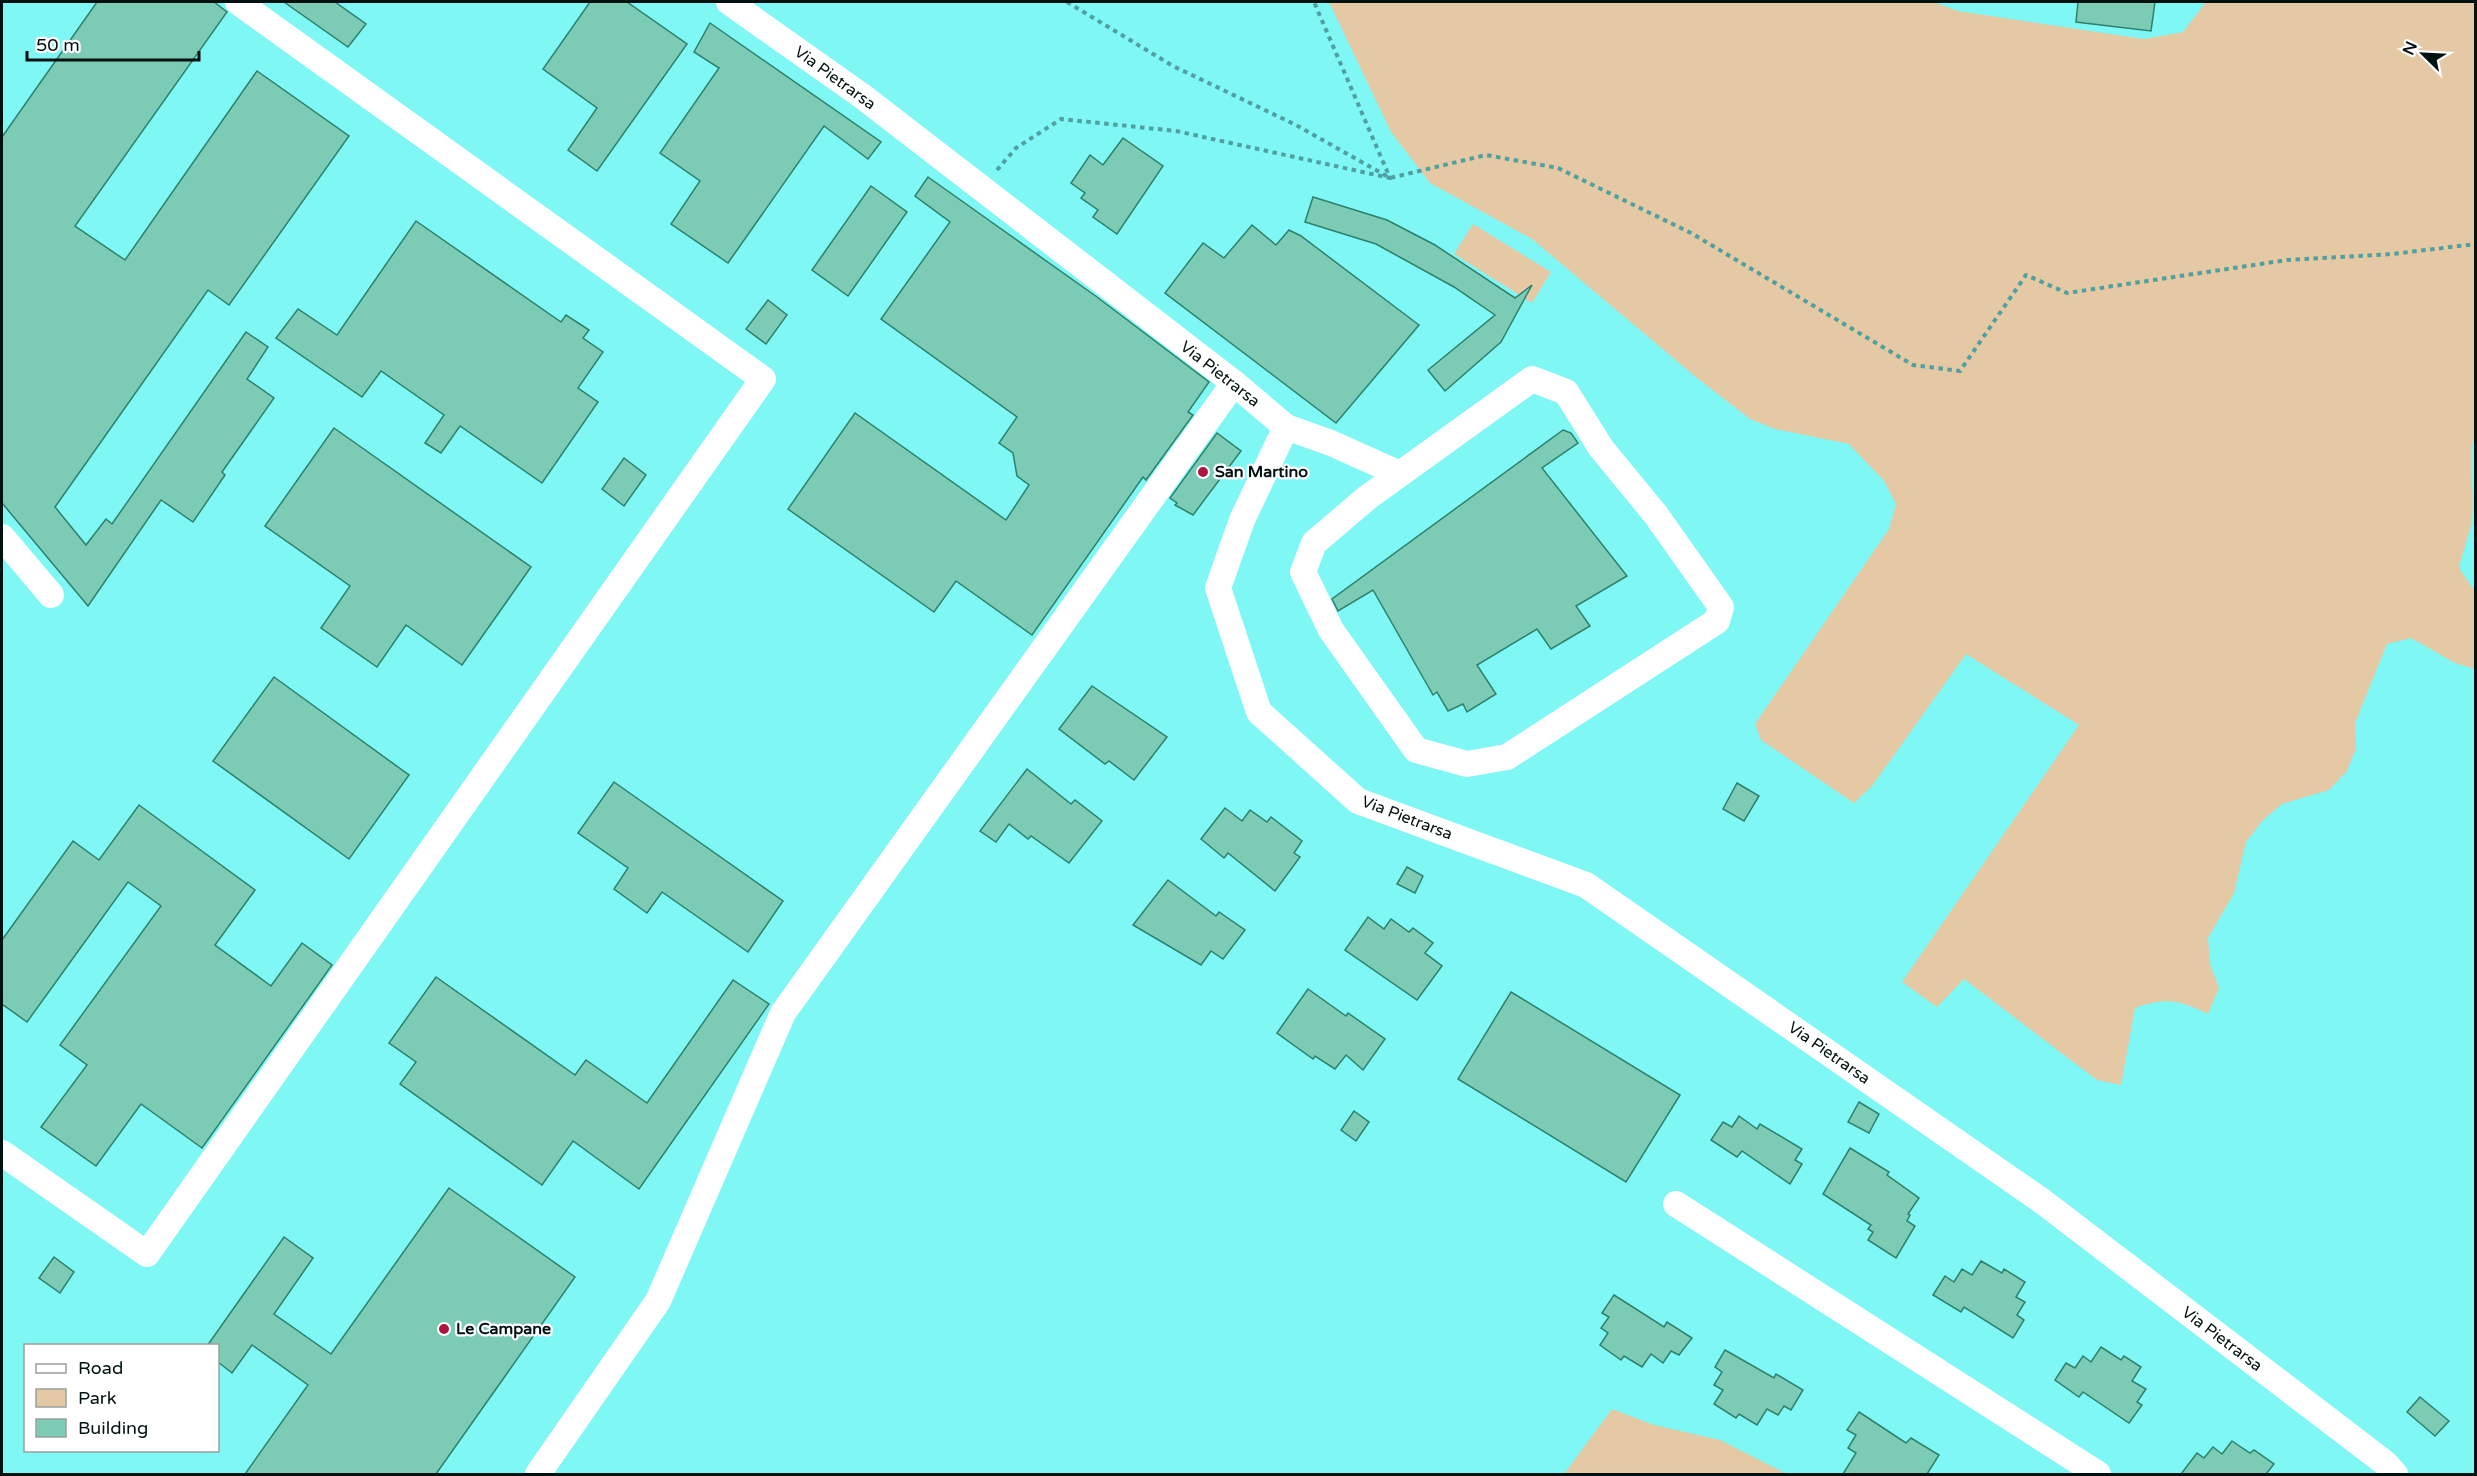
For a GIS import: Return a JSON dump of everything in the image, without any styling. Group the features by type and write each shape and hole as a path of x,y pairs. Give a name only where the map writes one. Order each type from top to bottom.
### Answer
{"street":[{"path":"2,1153 147,1254 764,379 238,2"},
{"name":"Via Pietrarsa","path":"729,2 862,96 1234,383 1286,427 1242,520 1218,588 1259,712 1358,801 1586,885 2042,1201 2385,1463 2395,1474"},
{"path":"1532,379 1566,392 1601,448 1656,515 1707,585 1721,607 1717,621 1508,757 1467,764 1416,750 1331,630 1303,572 1314,543 1368,497 1400,474 1532,379"},
{"path":"538,1474 658,1301 783,1013 1234,383"},
{"path":"1286,427 1330,443 1400,474"},
{"path":"2,537 51,595"},
{"path":"1676,1204 2098,1474"}],"path":[{"path":"1067,2 1173,66 1296,125 1390,178"},
{"path":"1314,2 1390,178"},
{"path":"980,189 1016,148 1061,119 1176,131 1390,178 1486,155 1558,168 1691,233 1913,365 1960,371 2026,275 2067,293 2287,260 2392,254 2475,244"}],"green space":[{"path":"1329,2 1933,2 1958,11 2144,39 2183,32 2206,2 2475,2 2476,428 2471,461 2472,518 2459,568 2475,592 2475,669 2455,663 2411,638 2387,644 2355,723 2356,748 2347,771 2329,790 2282,804 2262,821 2246,842 2234,893 2208,938 2210,964 2219,988 2208,1014 2180,1003 2164,1001 2135,1008 2121,1085 2097,1080 1964,979 1937,1007 1902,982 2079,725 1966,654 1872,786 1854,803 1761,740 1755,724 1889,529 1896,504 1884,481 1849,444 1775,429 1750,419 1697,378 1532,239 1430,183 1391,132"},
{"path":"1473,224 1551,272 1532,303 1454,254"},
{"path":"1612,1409 1654,1425 1720,1440 1787,1474 1564,1474"}],"building":[{"path":"97,2 214,2 227,12 75,226 125,260 257,71 349,136 229,305 208,290 55,507 86,545 106,519 112,524 246,332 268,347 247,379 274,398 222,472 225,475 193,522 161,500 88,606 2,503 2,137"},
{"path":"284,2 335,2 366,24 348,47"},
{"path":"590,2 627,2 687,44 597,171 568,150 597,108 543,69"},
{"path":"2078,2 2155,2 2151,31 2076,22"},
{"path":"710,23 881,142 868,159 824,126 728,263 671,224 700,181 660,153 719,68 694,52"},
{"path":"1123,138 1163,166 1117,234 1093,217 1098,210 1081,198 1085,193 1071,183 1090,155 1103,165"},
{"path":"928,177 1097,297 1209,382 1188,412 1193,415 1146,480 1143,477 1032,635 956,581 934,612 788,509 855,413 1006,520 1029,485 1017,476 1013,453 999,443 1017,417 881,319 950,222 915,196"},
{"path":"871,186 907,212 848,296 812,270"},
{"path":"1313,197 1387,220 1435,245 1515,298 1532,285 1501,342 1445,391 1428,370 1495,315 1454,287 1376,244 1305,222"},
{"path":"416,221 561,322 566,315 589,330 583,338 603,352 578,388 598,402 542,483 460,426 441,453 425,443 444,415 381,371 362,397 276,338 298,309 337,335"},
{"path":"1252,225 1276,245 1289,230 1301,236 1419,325 1336,423 1165,293 1203,243 1224,258"},
{"path":"768,300 787,315 766,344 746,329"},
{"path":"334,428 531,567 462,665 406,625 377,667 321,628 350,586 265,526"},
{"path":"1563,430 1571,433 1578,443 1542,468 1627,576 1576,606 1590,626 1551,649 1537,629 1477,665 1496,694 1467,712 1463,704 1448,711 1437,692 1433,695 1373,590 1338,611 1332,599"},
{"name":"San Martino","path":"1217,433 1241,451 1193,515 1175,505 1177,503 1170,498"},
{"path":"624,458 646,475 624,506 602,489"},
{"path":"274,677 409,775 349,859 213,761"},
{"path":"1092,686 1167,737 1134,780 1109,761 1105,764 1059,729"},
{"path":"1027,769 1071,804 1075,800 1102,821 1069,863 1031,836 1028,839 1009,824 996,842 980,831"},
{"path":"614,782 783,901 748,952 662,892 647,913 614,889 628,868 578,833"},
{"path":"1737,783 1759,796 1744,821 1723,809"},
{"path":"139,805 255,890 215,945 271,986 302,943 332,965 202,1148 141,1104 96,1166 41,1127 87,1065 60,1045 161,906 128,882 27,1022 2,1004 2,940 73,841 99,860"},
{"path":"1225,808 1242,821 1250,810 1267,822 1271,817 1302,841 1294,853 1300,857 1275,891 1228,853 1224,858 1201,839"},
{"path":"1407,867 1423,876 1415,893 1397,884"},
{"path":"1168,880 1216,916 1219,912 1245,930 1223,959 1211,951 1201,965 1133,925"},
{"path":"1368,917 1384,929 1391,919 1409,932 1413,928 1433,943 1425,953 1442,966 1417,1000 1345,950"},
{"path":"436,977 575,1075 586,1060 647,1103 733,980 769,1004 639,1189 573,1141 542,1185 400,1084 416,1062 389,1043"},
{"path":"1308,989 1346,1016 1348,1013 1385,1039 1363,1070 1346,1055 1335,1069 1315,1056 1313,1059 1277,1033"},
{"path":"1511,992 1680,1095 1626,1182 1458,1079"},
{"path":"1859,1102 1879,1114 1869,1133 1848,1122"},
{"path":"1354,1111 1369,1122 1356,1141 1341,1130"},
{"path":"1739,1116 1757,1129 1760,1124 1802,1149 1795,1160 1802,1164 1790,1184 1742,1151 1737,1157 1711,1140 1723,1122 1732,1127"},
{"path":"1850,1148 1889,1172 1887,1175 1919,1198 1908,1214 1910,1215 1907,1221 1915,1226 1896,1258 1868,1240 1873,1232 1868,1229 1871,1225 1823,1194"},
{"name":"Le Campane","path":"449,1188 575,1277 436,1474 245,1474 308,1385 252,1345 232,1373 219,1363 219,1344 208,1344 284,1237 313,1258 274,1314 331,1354"},
{"path":"54,1257 74,1272 60,1293 39,1278"},
{"path":"1981,1261 2002,1273 2004,1269 2025,1282 2016,1297 2025,1302 2017,1315 2024,1320 2013,1338 1964,1307 1961,1312 1933,1295 1945,1276 1954,1282 1962,1269 1972,1275"},
{"path":"1614,1295 1664,1327 1667,1322 1692,1338 1679,1355 1671,1351 1663,1363 1651,1354 1642,1367 1624,1356 1621,1360 1600,1345 1608,1333 1601,1328 1609,1317 1602,1313"},
{"path":"2101,1347 2121,1360 2124,1356 2141,1367 2132,1381 2146,1389 2137,1402 2142,1405 2129,1423 2083,1392 2079,1397 2055,1380 2066,1363 2075,1368 2083,1356 2091,1362"},
{"path":"1725,1350 1774,1378 1776,1374 1803,1390 1791,1410 1784,1406 1778,1415 1767,1409 1757,1425 1739,1414 1736,1418 1714,1404 1723,1390 1714,1385 1722,1372 1715,1367"},
{"path":"2420,1397 2449,1421 2435,1436 2407,1412"},
{"path":"1859,1412 1906,1443 1911,1438 1939,1455 1927,1474 1843,1474 1856,1453 1848,1448 1856,1435 1847,1430"},
{"path":"2232,1441 2250,1453 2254,1450 2274,1464 2266,1474 2181,1474 2197,1453 2204,1458 2213,1447 2222,1454"}],"place":[{"name":"San Martino","path":"1203,472"},
{"name":"Le Campane","path":"444,1329"}]}
